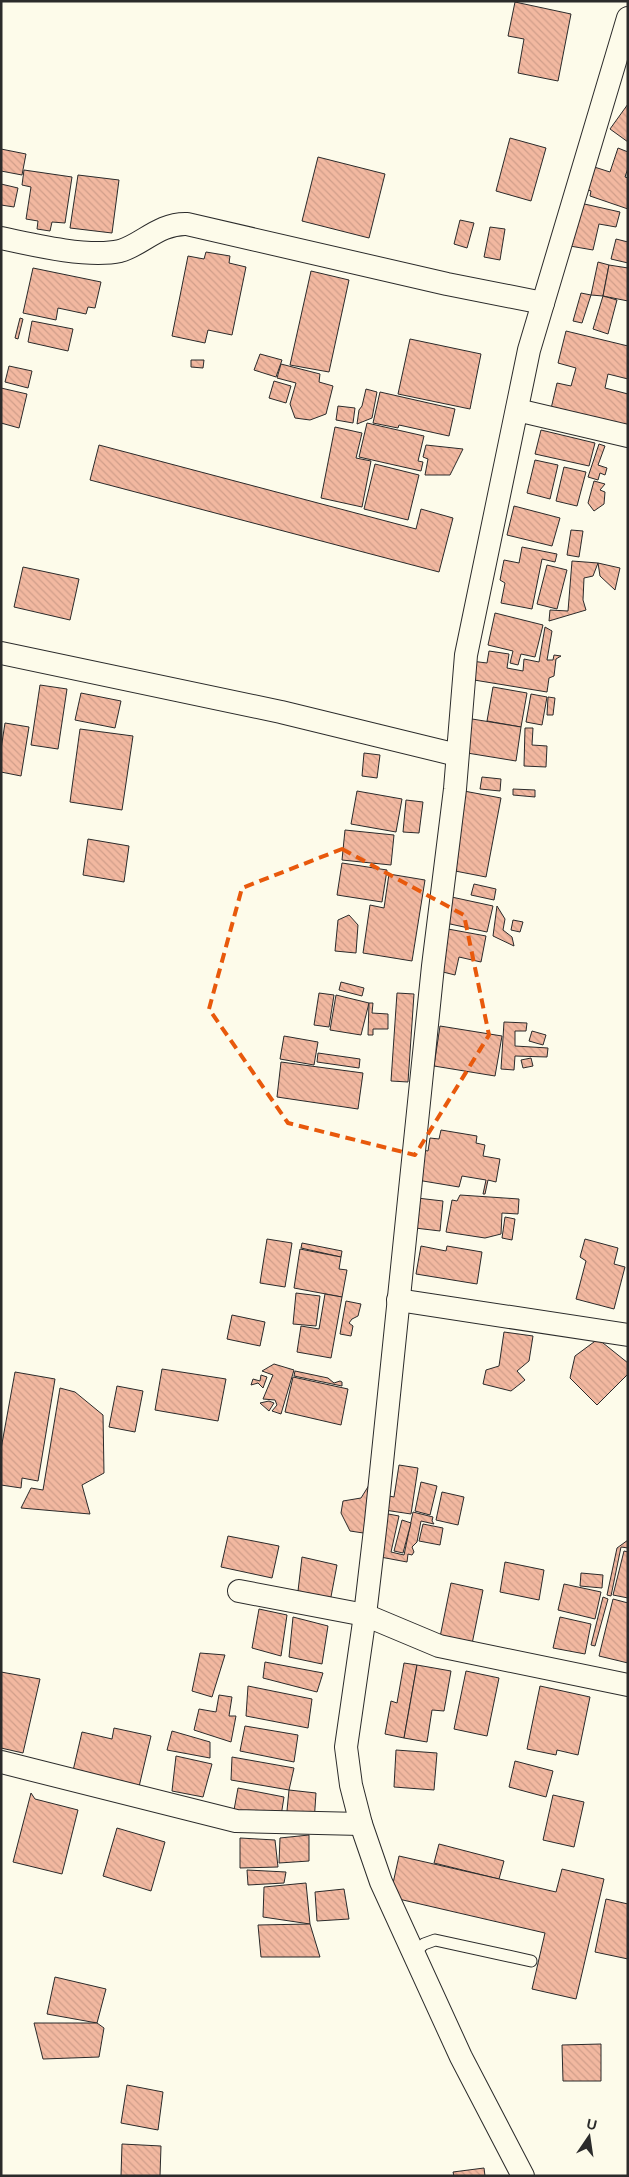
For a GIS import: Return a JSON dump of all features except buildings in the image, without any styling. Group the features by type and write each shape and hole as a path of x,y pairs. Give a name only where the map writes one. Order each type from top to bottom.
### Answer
{"street":[{"path":"523,2176 461,2056 381,1882 361,1824 351,1784 346,1747 365,1615 457,755 466,655 529,350 628,18"},
{"path":"1,238 85,252 108,252 122,250 169,226 186,224 447,284 543,303"},
{"path":"517,410 628,436"},
{"path":"1,653 281,712 457,755"},
{"path":"398,1300 628,1335"},
{"path":"239,1591 365,1615 439,1646 628,1685"},
{"path":"1,1762 236,1820 361,1824"}],"lane":[{"path":"414,1953 424,1944 435,1940 531,1961"}],"highlighted area":[{"path":"342,849 464,915 489,1035 415,1155 288,1123 209,1009 242,888"}]}
